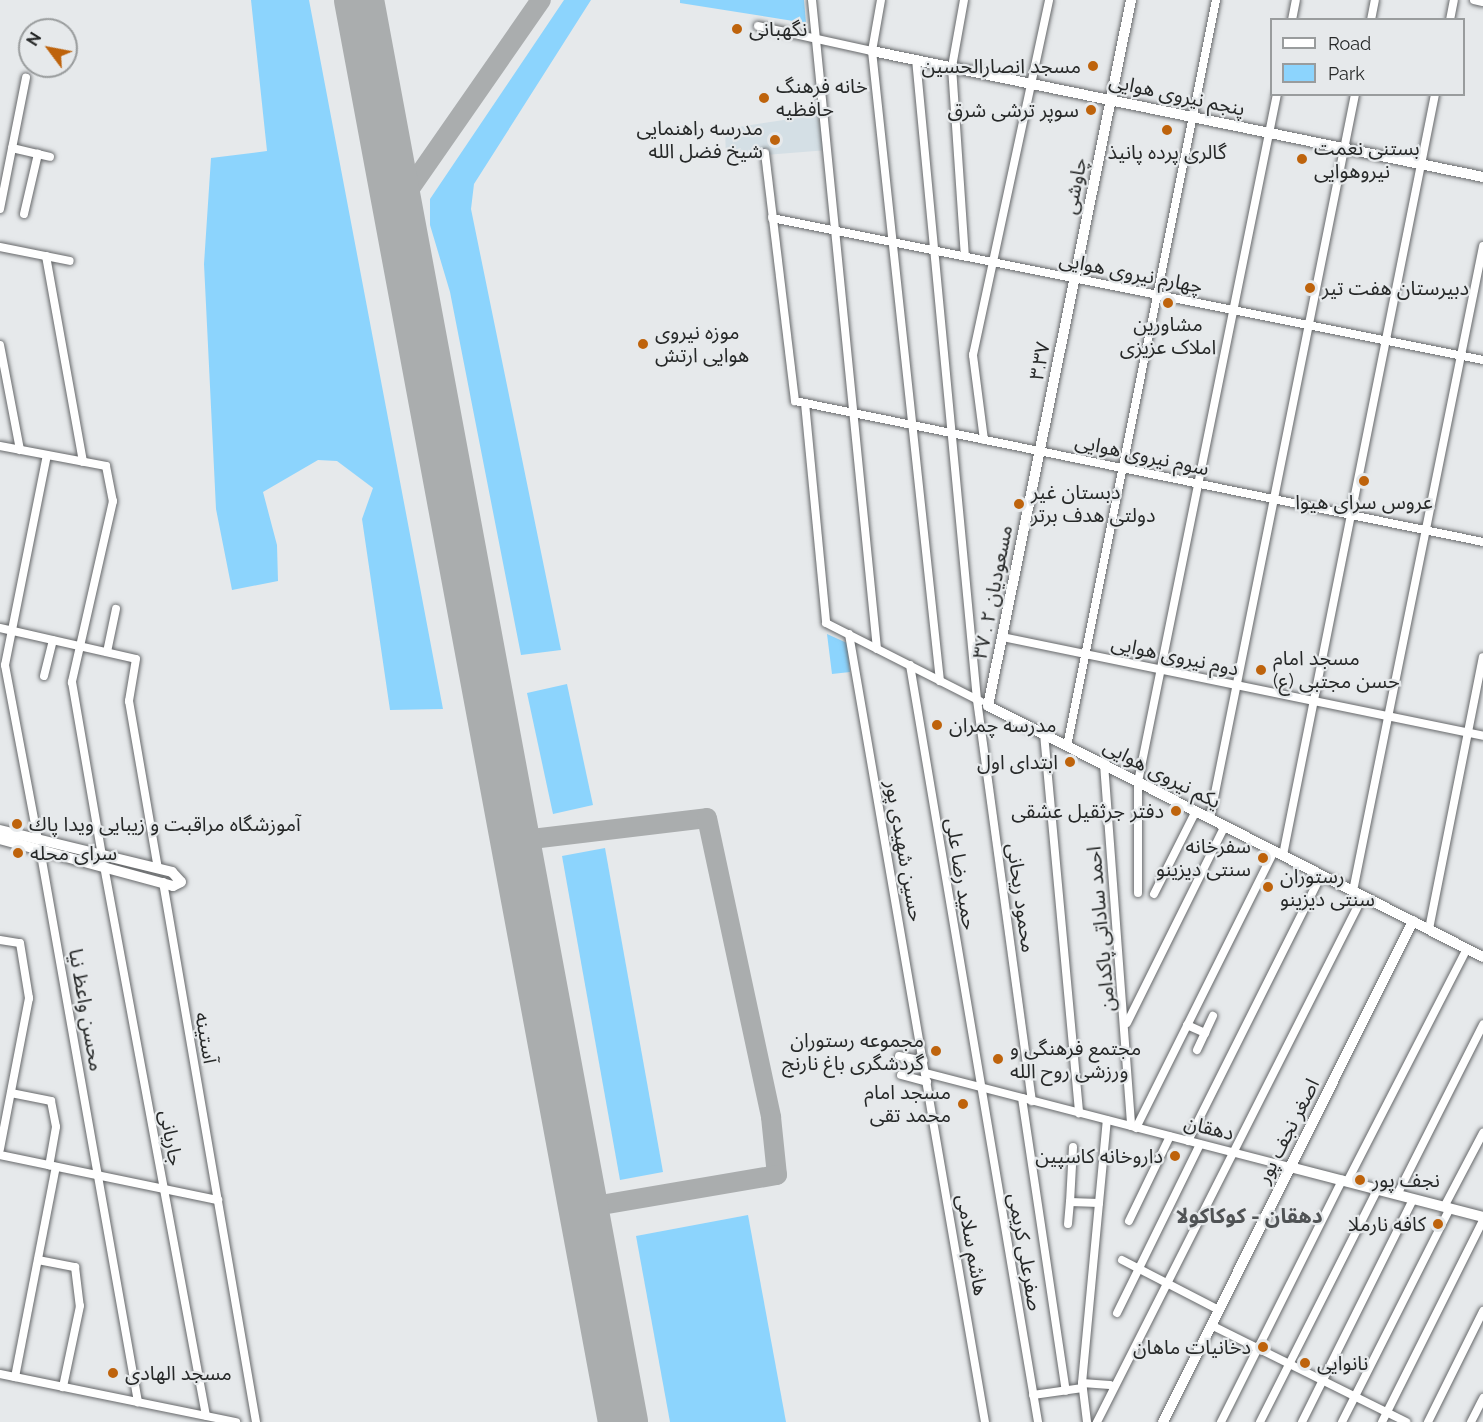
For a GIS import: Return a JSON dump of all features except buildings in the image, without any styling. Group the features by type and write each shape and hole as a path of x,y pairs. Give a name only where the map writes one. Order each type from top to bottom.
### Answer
{"main road":[{"name":"چاوشی","path":"1075,278 1131,0"},
{"name":"پنجم نیروی هوایی","path":"872,51 1483,177"},
{"name":"۳.۳۷","path":"1040,451 1075,278"},
{"name":"مسعودیان ۲ . ۳۷","path":"988,705 1040,451"},
{"name":"یکم نیروی هوایی","path":"988,705 1483,957"},
{"path":"0,838 158,869 179,875 180,886 103,860"},
{"name":"اصغر نجف پور","path":"1163,1422 1413,921"},
{"name":"دهقان","path":"1290,1167 1483,1218"}],"street":[{"path":"812,0 877,649"},
{"path":"881,0 872,51 890,243 940,681"},
{"path":"964,0 952,67 965,256"},
{"path":"984,440 973,355 1049,0"},
{"path":"1067,746 1216,0"},
{"path":"1292,18 1296,0"},
{"path":"1371,18 1375,0"},
{"path":"1450,18 1454,0"},
{"path":"1474,0 1483,2"},
{"name":"پنجم نیروی هوایی","path":"758,26 872,51"},
{"name":"محمود ریحانی","path":"916,59 977,700 1032,1101"},
{"path":"0,209 26,78"},
{"path":"1138,893 1138,782 1277,96"},
{"path":"1210,818 1355,96"},
{"path":"1134,1127 1278,853 1314,702 1436,96"},
{"path":"12,148 50,158"},
{"path":"765,153 772,218"},
{"path":"24,214 38,154"},
{"name":"چهارم نیروی هوایی","path":"772,218 1483,360"},
{"name":"سوم نیروی هوایی","path":"772,218 795,401 1483,542"},
{"path":"1097,1422 1233,1152 1358,893 1388,717 1483,246"},
{"path":"0,247 70,261"},
{"path":"0,446 83,462 46,256"},
{"path":"0,345 20,450"},
{"name":"یکم نیروی هوایی","path":"805,403 826,623 988,705"},
{"name":"محسن واعظ نیا","path":"47,455 5,665 138,1402"},
{"name":"جاریانی","path":"83,462 106,466 113,501 72,682 206,1416"},
{"path":"107,652 116,609"},
{"path":"0,628 136,659 129,701 158,869"},
{"name":"حسین شهیدی پور","path":"849,634 927,1078"},
{"name":"دوم نیروی هوایی","path":"1002,637 1483,736"},
{"path":"44,676 53,640"},
{"path":"1429,930 1483,657"},
{"name":"حمید رضا علی","path":"910,665 980,1087"},
{"path":"1044,734 1079,1113"},
{"name":"احمد ساداتی پاکدامن","path":"1104,764 1134,1127"},
{"path":"1154,894 1196,811"},
{"path":"1126,1024 1225,826"},
{"path":"1188,1141 1321,875"},
{"name":"آستینه","path":"163,882 256,1422"},
{"path":"0,940 20,943 29,998 0,1149"},
{"path":"1221,1422 1344,1181 1467,949"},
{"path":"1197,1050 1214,1016"},
{"path":"1396,1195 1483,1024"},
{"path":"1187,1025 1205,1033"},
{"path":"898,1056 924,1061"},
{"name":"دهقان","path":"901,1075 980,1087 1290,1167"},
{"name":"هاشم سلامی","path":"927,1078 985,1422"},
{"name":"صفرعلی کریمی","path":"980,1087 1038,1422"},
{"path":"11,1093 51,1101 56,1127 53,1166 38,1260 15,1377"},
{"path":"1022,1098 1066,1390"},
{"path":"1087,1422 1082,1386 1107,1120"},
{"path":"1342,1422 1483,1133"},
{"path":"1129,1221 1170,1136"},
{"path":"1118,1313 1200,1144"},
{"path":"1068,1224 1073,1147"},
{"path":"0,1155 218,1200"},
{"path":"1260,1422 1377,1190"},
{"path":"1302,1422 1413,1199"},
{"path":"1070,1202 1099,1203"},
{"path":"1382,1422 1483,1218"},
{"path":"38,1260 75,1267 81,1306 63,1387"},
{"path":"1122,1260 1219,1310"},
{"path":"1428,1422 1483,1311"},
{"path":"1211,1326 1406,1422"},
{"path":"0,1374 236,1422"},
{"path":"1034,1395 1082,1386 1110,1385"},
{"path":"1471,1422 1483,1398"}],"shaded area":[{"name":"مدرسه راهنمایی شیخ فضل الله","path":"817,115 828,150 726,158 725,129"}],"green space":[{"path":"251,0 309,0 443,709 390,710 362,519 373,488 337,461 318,460 263,492 277,545 278,581 232,590 216,509 204,264 211,158 267,151"},
{"path":"564,0 591,0 474,184 471,209 561,650 521,655 450,292 430,225 430,199"},
{"path":"680,0 804,0 806,23 680,3"},
{"path":"827,634 847,643 850,672 832,674"},
{"path":"567,684 593,805 553,814 527,693"},
{"path":"605,848 663,1172 620,1180 562,856"},
{"path":"748,1215 786,1422 670,1422 636,1236"}],"taxiway":[{"path":"397,207 541,0"},
{"path":"515,841 707,818 771,1117 777,1175 583,1208"}],"runway":[{"path":"359,0 623,1422"}],"place":[{"name":"نگهبانی","path":"737,29"},
{"name":"مسجد انصارالحسین","path":"1093,66"},
{"name":"خانه فرهنگ حافظیه","path":"764,98"},
{"name":"سوپر ترشی شرق","path":"1091,110"},
{"name":"گالری پرده پانیذ","path":"1167,130"},
{"name":"مدرسه راهنمایی شیخ فضل الله","path":"775,140"},
{"name":"بستنی نعمت نیروهوایی","path":"1302,159"},
{"name":"دبیرستان هفت تیر","path":"1310,288"},
{"name":"مشاورین املاک عزیزی","path":"1168,303"},
{"name":"موزه نیروی هوایی ارتش","path":"643,344"},
{"name":"عروس سرای هیوا","path":"1364,481"},
{"name":"دبستان غیر دولتی هدف برتر","path":"1019,504"},
{"name":"مسجد امام حسن مجتبی (ع)","path":"1261,670"},
{"name":"مدرسه چمران","path":"937,725"},
{"name":"ابتدای اول","path":"1070,762"},
{"name":"دفتر جرثقیل عشقی","path":"1176,811"},
{"name":"آموزشگاه مراقبت و زيبايى ويدا پاك","path":"17,824"},
{"name":"سرای محله","path":"18,853"},
{"name":"سفرخانه سنتی دیزینو","path":"1263,858"},
{"name":"رستوران سنتی دیزینو","path":"1268,887"},
{"name":"مجموعه رستوران گردشگری باغ نارنج","path":"936,1051"},
{"name":"مجتمع فرهنگی و ورزشی روح الله","path":"998,1059"},
{"name":"مسجد امام محمد تقی","path":"963,1104"},
{"name":"داروخانه کاسپین","path":"1175,1156"},
{"name":"نجف پور","path":"1360,1180"},
{"name":"کافه نارملا","path":"1438,1224"},
{"name":"دخانیات ماهان","path":"1263,1347"},
{"name":"نانوایی","path":"1305,1363"},
{"name":"مسجد الهادی","path":"113,1373"}],"district":[{"name":"دهقان - کوکاکولا","path":"1249,1216"}]}
